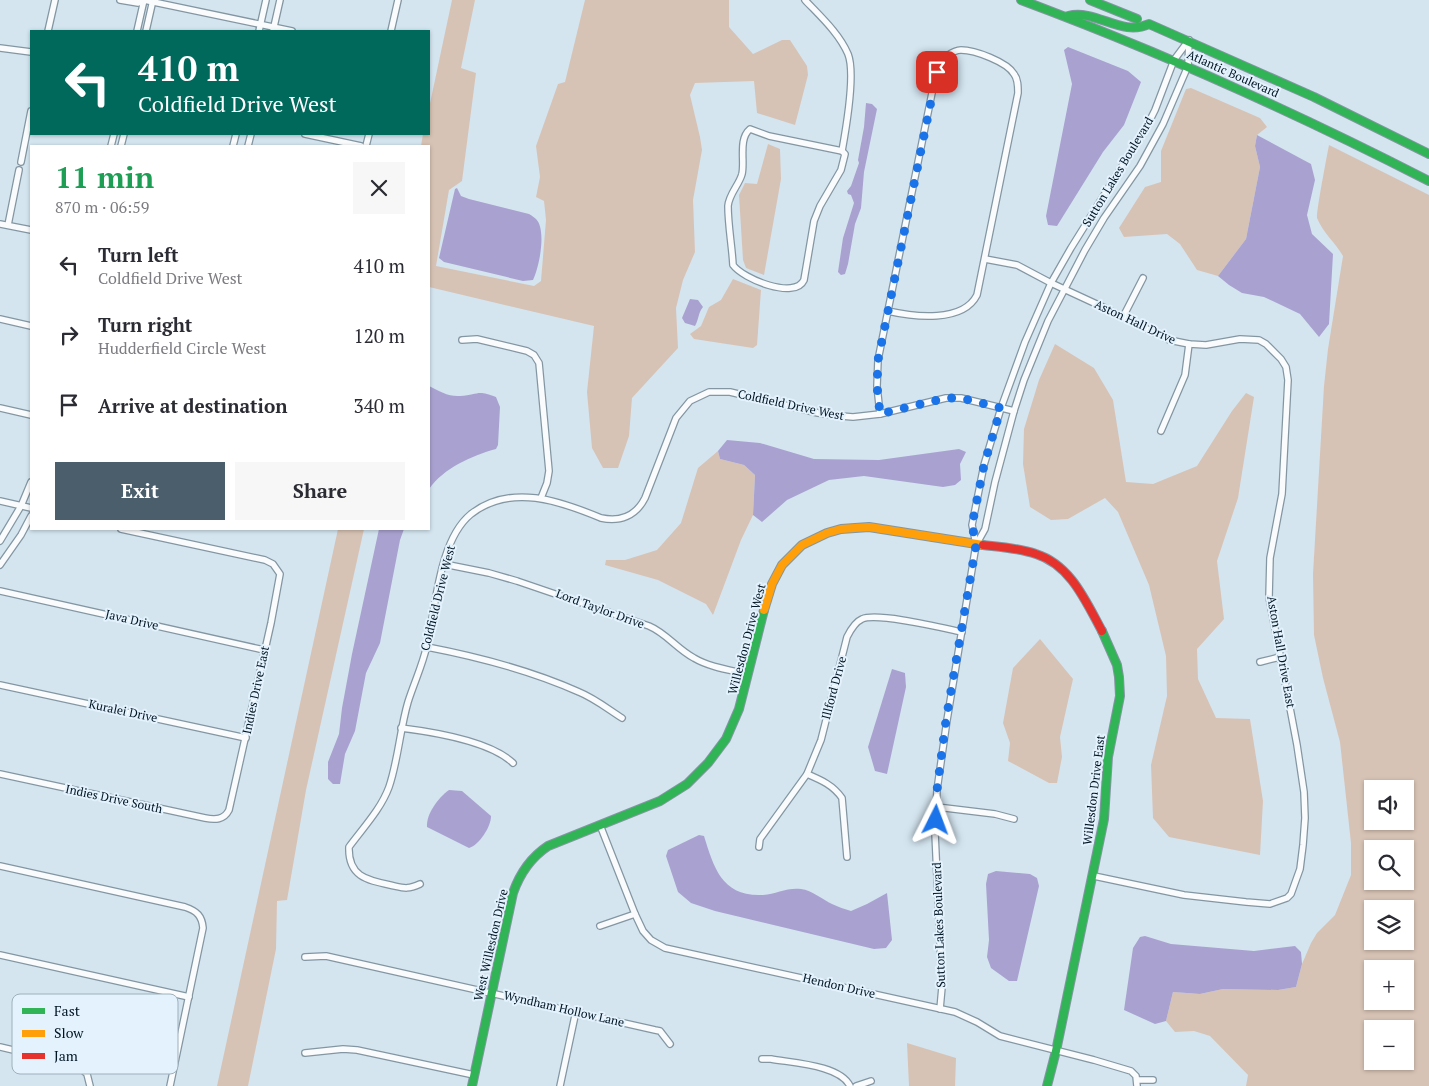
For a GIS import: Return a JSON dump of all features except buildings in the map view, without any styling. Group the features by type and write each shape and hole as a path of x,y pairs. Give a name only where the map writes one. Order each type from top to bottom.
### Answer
{"main road":[{"name":"Atlantic Boulevard","path":"1021,0 1066,16 1188,66 1304,118 1429,181"},
{"path":"1090,0 1137,19"},
{"name":"Atlantic Boulevard","path":"1066,16 1082,13 1134,28 1143,28 1149,24 1189,40 1329,104 1429,154"},
{"name":"Willesdon Drive West","path":"600,825 675,793 688,784 709,764 728,734 740,708 764,610 775,578 797,550 813,539 838,529 853,527 869,527 976,545"},
{"name":"Willesdon Drive East","path":"976,545 1029,552 1059,565 1075,584 1110,644 1117,664 1120,688 1108,748 1106,804 1094,876 1047,1086"},
{"name":"West Willesdon Drive","path":"472,1086 513,893 523,868 540,851 548,846 600,825"}],"street":[{"path":"48,30 55,0"},
{"path":"120,0 138,3 144,0 153,1 260,24 274,29 280,0"},
{"path":"137,30 144,0"},
{"path":"259,30 266,0"},
{"path":"391,30 398,0"},
{"path":"805,0 834,32 848,54 850,63 849,101 842,151"},
{"path":"146,30 153,1"},
{"name":"Sutton Lakes Boulevard","path":"976,545 972,525 984,465 1001,408 1025,342 1051,284 1151,118 1174,60 1189,40"},
{"name":"Sutton Lakes Boulevard","path":"940,1009 942,987 935,833 937,790 946,720 976,545 985,529 1014,410 1035,353 1064,288 1104,218 1154,140 1188,66 1189,40"},
{"path":"0,48 30,52"},
{"path":"880,414 877,373 888,312 937,72 943,60 959,50 965,50 1004,63 1014,73 1018,82 1018,93 978,290 970,306 964,310 923,317 888,312"},
{"path":"21,162 30,116"},
{"path":"750,130 769,136 842,151 846,154 841,170 820,206 814,221 802,284 797,288 790,288 769,285 744,276 734,265 728,206 732,193 742,176 743,147 747,132 750,130"},
{"path":"310,135 356,145"},
{"path":"8,226 19,170"},
{"path":"1114,181 1125,187"},
{"path":"0,224 30,230"},
{"name":"Aston Hall Drive","path":"985,259 1011,263 1169,340 1206,345 1251,339 1266,344 1276,353"},
{"path":"1122,317 1143,278"},
{"path":"0,319 30,326"},
{"path":"462,340 477,339 527,351 534,355 539,363 549,471 541,498"},
{"path":"1160,430 1185,375 1189,344"},
{"name":"Aston Hall Drive East","path":"1094,876 1184,895 1270,904 1280,901 1291,894 1300,869 1305,809 1298,745 1269,596 1270,558 1282,494 1289,390 1286,368 1276,353"},
{"name":"Coldfield Drive West","path":"420,884 410,889 367,880 351,864 349,847 378,807 389,786 408,701 427,647 444,564 453,537 470,515 495,502 521,496 541,498 610,520 626,518 642,506 646,498 676,418 690,401 699,395 709,392 730,392 828,415 853,417 880,414 946,398 961,398 1014,410"},
{"path":"0,408 30,415"},
{"path":"0,541 21,506 30,484"},
{"path":"0,501 30,508"},
{"path":"0,565 21,536 30,518"},
{"name":"Indies Drive East","path":"126,530 265,560 276,567 280,574 246,738 227,813"},
{"name":"Lord Taylor Drive","path":"444,564 490,573 517,581 649,626 696,660 747,674"},
{"name":"Java Drive","path":"0,591 264,650"},
{"name":"Illford Drive","path":"758,847 760,839 807,774 821,740 847,637 858,622 871,617 962,632"},
{"path":"427,647 463,654 523,670 581,692 622,718"},
{"path":"1260,662 1280,658"},
{"name":"Kuralei Drive","path":"0,684 246,738"},
{"path":"402,728 482,745 505,755 513,763"},
{"name":"Indies Drive South","path":"0,774 215,820 222,818 227,813"},
{"path":"807,774 830,785 837,790 842,798 847,857"},
{"path":"937,807 995,814 1014,819"},
{"name":"Hendon Drive","path":"600,825 635,914 647,936 656,944 665,948 955,1012 1000,1036 1131,1071 1137,1083"},
{"path":"0,866 194,910 201,917 204,928 178,1049"},
{"path":"600,926 635,914"},
{"path":"0,955 171,994"},
{"name":"Wyndham Hollow Lane","path":"305,957 326,956 660,1031 670,1044"},
{"path":"178,995 189,998"},
{"path":"560,1086 576,1011"},
{"path":"305,1053 343,1049 357,1050 474,1075"},
{"path":"762,1060 771,1059 831,1071 841,1075 850,1086"},
{"path":"1137,1083 1153,1080"},
{"path":"856,1086 870,1081"}],"shaded area":[{"path":"452,0 475,0 461,68 476,73 462,181 449,190 436,266 534,286 541,281 546,220 544,201 536,197 540,177 536,146 558,84 565,82 585,0 729,0 729,27 753,54 782,40 790,40 807,66 808,75 795,125 757,113 754,81 695,83 690,95 702,150 693,200 695,252 683,280 676,308 678,348 632,398 629,436 618,468 603,468 592,448 587,392 594,326 430,287 430,145 421,145 423,135 430,135 430,103"},
{"path":"1068,47 1128,71 1141,82 1124,125 1103,152 1057,226 1048,225 1046,216 1072,84 1064,50"},
{"path":"1191,88 1260,118 1267,127 1257,135 1255,146 1260,167 1246,239 1218,276 1197,270 1180,244 1167,234 1124,237 1119,228 1145,187 1161,182 1161,151 1186,89"},
{"path":"866,103 872,104 877,109 864,172 861,208 855,224 848,264 845,274 841,275 838,272 843,238 854,203 847,191 851,186 859,163"},
{"path":"1257,135 1311,164 1315,180 1307,215 1312,234 1333,254 1329,324 1319,337 1300,314 1264,297 1242,293 1218,276 1246,239 1260,167 1255,146"},
{"path":"768,144 780,149 781,179 764,275 746,268 743,260 739,195 745,183 757,184"},
{"path":"1329,145 1429,195 1429,1086 1246,1086 1248,1075 1210,1036 1194,1031 1175,1032 1166,1021 1173,992 1200,994 1223,989 1278,990 1296,987 1302,964 1311,943 1317,933 1335,915 1351,875 1351,843 1340,742 1314,635 1313,574 1324,386 1343,256 1322,228 1317,218"},
{"path":"457,188 461,196 529,214 536,219 541,231 541,249 538,267 533,280 523,281 444,262 439,258 455,189"},
{"path":"733,279 761,290 757,345 753,348 694,339 690,334 701,326 709,307 721,300"},
{"path":"690,299 698,300 703,307 695,326 685,323 682,318"},
{"path":"1055,344 1094,368 1113,400 1126,482 1153,484 1197,466 1232,411 1246,393 1254,397 1238,498 1217,561 1224,619 1197,649 1198,679 1216,718 1250,719 1263,801 1260,855 1169,837 1153,818 1151,765 1167,696 1166,656 1149,585 1118,512 1105,498 1068,519 1051,520 1030,507 1023,464 1024,429 1039,380"},
{"path":"430,386 452,396 481,393 496,397 500,407 498,445 496,449 477,455 459,464 430,488"},
{"path":"727,440 760,443 814,459 879,460 959,449 966,452 960,464 961,480 955,485 943,487 864,476 829,480 787,500 762,522 753,515 755,475 744,465 720,459 718,451"},
{"path":"718,451 720,459 744,465 755,475 753,515 741,540 713,615 706,604 658,580 605,565 606,560 625,560 657,550 681,523 698,468"},
{"path":"338,530 364,530 306,790 287,900 277,901 276,949 248,1086 217,1086"},
{"path":"379,530 404,530 400,540 380,643 366,673 355,731 345,754 340,784 333,784 328,779 328,762 339,734 352,654"},
{"path":"1040,639 1073,679 1060,737 1062,757 1057,783 1049,783 1008,761 1010,743 1003,723 1013,668"},
{"path":"892,669 905,673 906,687 887,774 875,771 868,747"},
{"path":"449,790 462,791 491,816 484,835 469,848 427,827 428,817 433,807"},
{"path":"699,835 704,836 716,869 722,878 729,886 738,891 763,895 791,889 801,889 851,911 887,893 892,940 886,948 874,949 715,911 691,903 678,892 666,856 668,850"},
{"path":"996,871 1030,874 1037,878 1039,886 1017,981 1009,981 991,968 987,957 989,940 986,884 988,874"},
{"path":"1145,936 1171,944 1254,951 1295,946 1301,952 1302,964 1296,987 1278,990 1223,989 1200,994 1173,992 1166,1021 1155,1024 1124,1010 1133,948 1140,937"},
{"path":"907,1043 956,1058 955,1086 909,1086"}],"traffic: fast":[{"path":"1021,0 1177,62 1329,131 1429,181"},
{"path":"1090,0 1137,19"},
{"path":"1068,16 1089,16 1129,27 1149,24 1314,97 1429,154"},
{"path":"472,1086 513,893 522,873 531,861 548,846 660,801 687,784 708,763 726,739 739,709 764,610"},
{"path":"1047,1086 1104,819 1108,757 1120,696 1117,665 1102,631"}],"traffic: slow":[{"path":"764,610 772,584 782,565 802,545 827,533 841,529 869,527 983,545"}],"traffic: jam":[{"path":"983,545 1030,552 1048,559 1059,567 1076,586 1102,631"}],"route":[{"path":"936,820 937,790 946,720 976,545 972,525 984,465 1001,408 976,400 946,398 880,414 877,386 878,360 937,72"}]}
